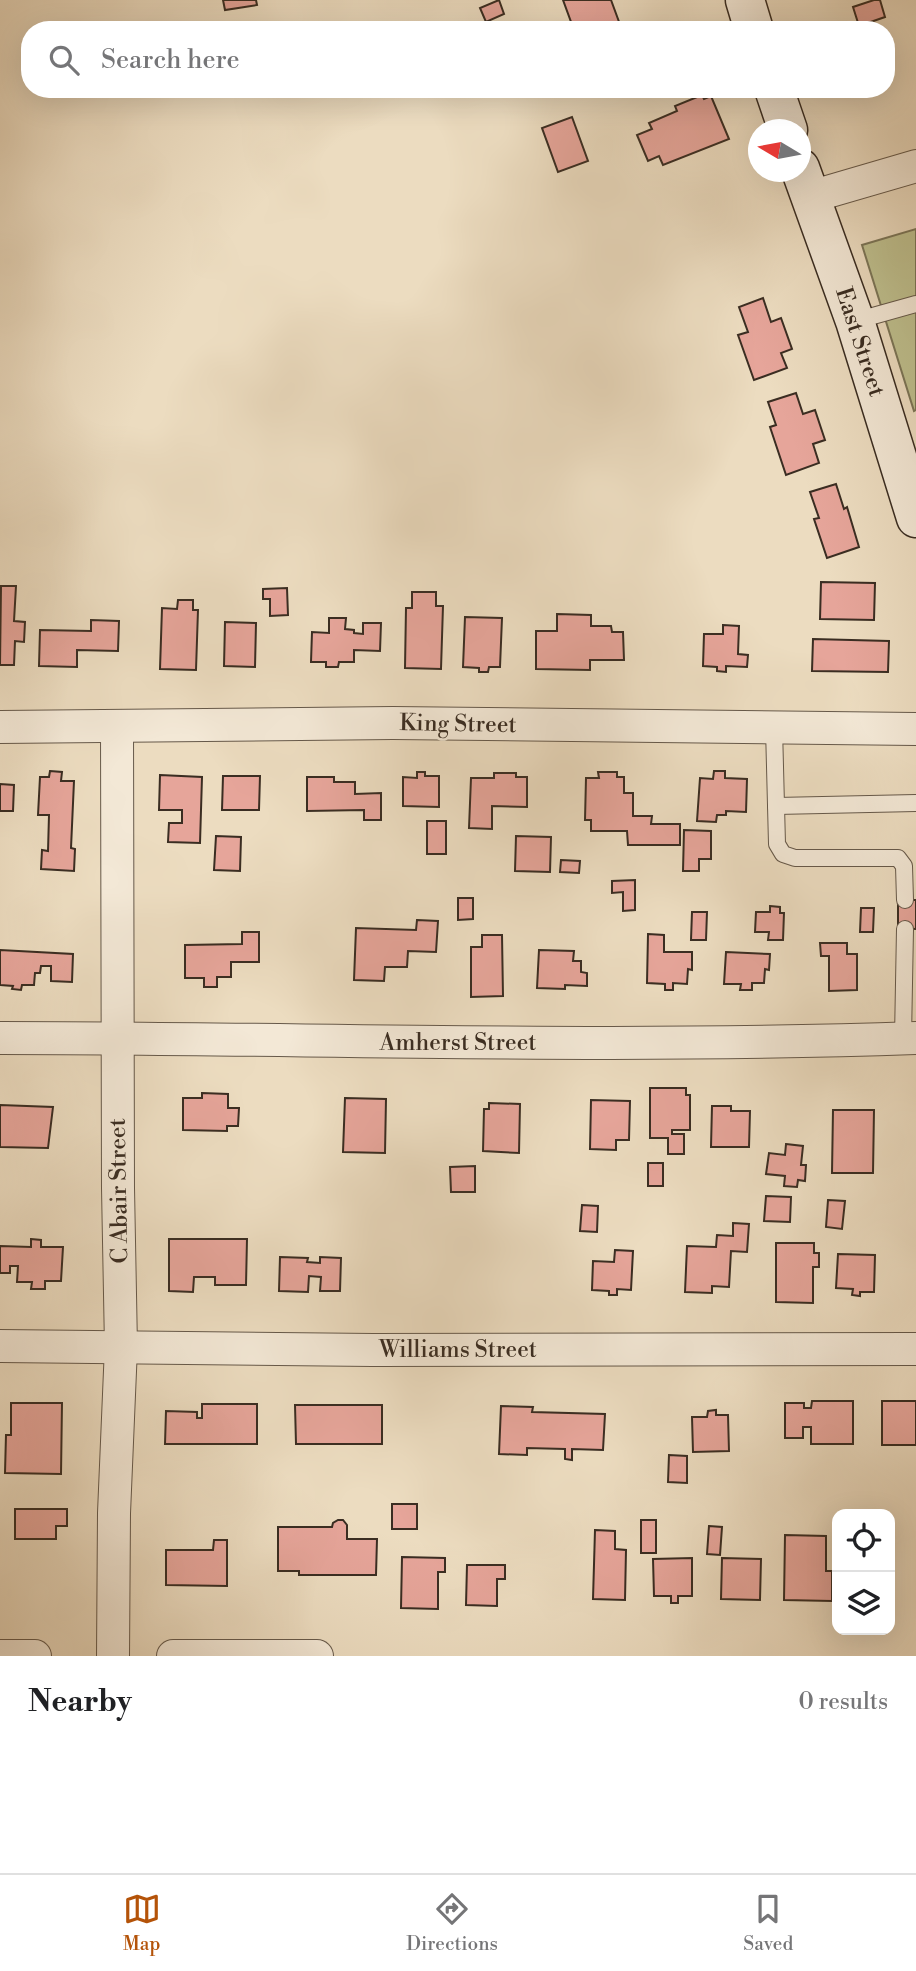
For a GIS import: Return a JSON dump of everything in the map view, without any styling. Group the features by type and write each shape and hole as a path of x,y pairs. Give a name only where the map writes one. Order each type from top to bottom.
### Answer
{"main road":[{"path":"744,0 751,21"},
{"path":"777,98 784,119"},
{"name":"East Street","path":"805,183 855,321 916,518"}],"street":[{"path":"805,183 916,166"},
{"name":"King Street","path":"0,727 393,723 916,729"},
{"name":"C Abair Street","path":"113,1656 114,1513 121,1346 117,726"},
{"name":"Amherst Street","path":"0,1038 488,1044 909,1038"},
{"name":"Williams Street","path":"0,1346 373,1350 916,1349"},
{"path":"0,1656 35,1656"},
{"path":"173,1656 317,1656"}],"lane":[{"path":"855,321 916,304"},
{"path":"774,728 777,844 783,854 795,858 898,858 904,866 905,900"},
{"path":"776,806 916,803"},
{"path":"905,929 909,1038"}],"green space":[{"path":"916,229 916,410 914,411 862,245"}],"building":[{"path":"223,0 256,0 257,5 225,10"},
{"path":"499,0 504,14 486,21 480,8"},
{"path":"563,0 611,0 619,21 571,21"},
{"path":"880,0 885,17 873,21 857,21 853,7"},
{"path":"695,98 712,98 729,139 663,165 659,156 648,161 637,135 652,129 649,123 677,111 675,106"},
{"path":"572,117 588,161 558,172 542,128"},
{"path":"763,298 771,322 781,318 792,349 781,353 787,368 754,380 738,335 748,332 739,307"},
{"path":"796,393 803,414 815,410 825,440 813,444 819,463 786,475 770,427 776,425 768,402"},
{"path":"836,484 844,509 847,507 859,547 827,558 814,519 819,518 810,492"},
{"path":"821,582 875,583 874,620 820,619"},
{"path":"1,586 16,586 14,621 25,622 24,642 15,641 14,665 0,665"},
{"path":"287,588 288,615 270,616 270,599 263,599 263,589"},
{"path":"412,592 436,592 436,606 443,606 441,669 405,668 406,608 412,608"},
{"path":"178,600 193,600 193,610 198,610 196,670 160,669 162,608 177,609"},
{"path":"557,614 591,615 591,626 611,626 612,632 623,632 624,660 590,660 590,670 536,669 536,631 557,631"},
{"path":"465,617 502,618 500,667 489,667 488,672 479,672 479,668 463,667"},
{"path":"329,618 346,618 345,629 363,634 363,623 381,623 380,651 354,650 354,662 339,662 338,667 326,667 326,662 311,662 312,632 329,633"},
{"path":"91,620 119,621 118,651 77,650 77,667 39,666 40,630 91,631"},
{"path":"225,622 256,623 255,667 224,666"},
{"path":"723,625 739,626 738,654 748,655 747,667 726,666 726,672 717,671 717,667 703,666 704,634 723,634"},
{"path":"813,639 889,641 888,672 812,671"},
{"path":"50,771 62,772 61,781 74,781 71,848 75,849 74,871 41,869 42,850 48,851 49,815 38,815 40,777 49,777"},
{"path":"714,771 725,771 725,778 747,779 746,812 726,811 726,815 717,815 716,822 697,821 700,778 713,779"},
{"path":"417,772 425,772 425,776 439,776 439,807 403,806 403,777 417,778"},
{"path":"598,772 617,772 617,777 624,777 624,793 633,793 633,816 652,816 651,824 680,824 680,845 628,845 627,831 591,831 591,820 585,820 586,778 599,778"},
{"path":"494,773 516,773 516,777 527,777 527,807 492,806 492,829 469,828 471,778 494,778"},
{"path":"160,775 202,777 200,843 168,842 169,823 182,823 182,810 159,810"},
{"path":"223,776 260,776 259,810 222,810"},
{"path":"307,777 334,777 334,782 355,782 355,794 381,793 381,820 364,820 364,810 307,811"},
{"path":"0,784 14,785 13,811 0,811"},
{"path":"427,821 446,821 446,854 427,854"},
{"path":"684,830 711,831 711,859 699,859 699,871 683,871"},
{"path":"216,836 241,837 240,871 214,870"},
{"path":"516,836 551,837 550,872 515,871"},
{"path":"561,860 580,861 579,873 560,872"},
{"path":"635,880 635,910 623,911 623,892 612,893 612,881"},
{"path":"458,898 473,898 473,919 458,920"},
{"path":"898,900 916,900 916,929 898,928"},
{"path":"770,906 780,907 780,913 784,913 783,940 768,940 769,932 755,932 756,912 770,912"},
{"path":"861,908 874,908 873,932 860,932"},
{"path":"692,912 707,912 706,940 691,940"},
{"path":"417,920 438,921 436,952 408,951 407,967 385,967 384,981 354,980 356,928 416,930"},
{"path":"242,932 259,932 259,962 231,962 231,977 217,977 217,987 204,987 204,978 185,978 185,945 242,944"},
{"path":"648,934 664,935 664,952 692,952 692,970 688,969 687,984 673,983 673,990 665,990 665,984 647,983"},
{"path":"482,935 502,935 503,996 471,997 471,947 482,947"},
{"path":"820,943 847,943 847,954 857,954 857,990 829,991 829,956 821,956"},
{"path":"0,950 73,954 72,982 51,981 51,966 41,966 40,973 35,973 34,985 22,985 21,990 0,985"},
{"path":"539,950 574,951 573,961 581,961 581,972 587,973 587,986 565,985 565,989 537,988"},
{"path":"726,952 770,954 769,970 765,969 764,983 752,983 752,990 740,990 741,984 724,984"},
{"path":"650,1088 686,1088 686,1095 690,1095 690,1130 672,1130 672,1134 684,1134 684,1154 668,1154 668,1138 650,1138"},
{"path":"202,1093 228,1094 228,1108 239,1108 238,1126 227,1126 227,1131 183,1130 183,1098 202,1098"},
{"path":"345,1098 386,1099 385,1153 343,1152"},
{"path":"591,1100 630,1101 629,1140 616,1140 616,1150 590,1149"},
{"path":"489,1103 520,1104 519,1153 483,1151 484,1109 489,1109"},
{"path":"0,1105 53,1107 48,1148 0,1147"},
{"path":"712,1106 731,1106 731,1111 750,1111 749,1147 711,1147"},
{"path":"833,1110 874,1110 873,1173 832,1173"},
{"path":"786,1144 803,1146 801,1165 806,1165 805,1181 798,1180 797,1187 784,1186 785,1176 766,1174 769,1153 785,1155"},
{"path":"648,1163 663,1163 663,1186 648,1186"},
{"path":"475,1166 475,1192 451,1192 450,1167"},
{"path":"766,1196 791,1197 790,1222 764,1221"},
{"path":"828,1200 845,1201 842,1229 826,1227"},
{"path":"582,1205 598,1206 597,1232 580,1231"},
{"path":"733,1223 749,1224 747,1252 731,1251 729,1287 712,1286 712,1293 685,1292 687,1246 716,1247 717,1235 733,1236"},
{"path":"31,1239 41,1240 41,1247 63,1247 61,1281 45,1281 45,1289 31,1289 32,1282 17,1282 18,1266 10,1266 10,1273 0,1273 0,1246 31,1247"},
{"path":"169,1239 247,1239 246,1285 215,1285 215,1277 194,1277 193,1292 169,1291"},
{"path":"776,1243 814,1243 814,1253 819,1253 819,1267 813,1267 813,1303 776,1302"},
{"path":"615,1250 633,1251 631,1290 617,1289 617,1295 609,1295 609,1291 592,1290 593,1261 614,1262"},
{"path":"838,1254 875,1255 874,1292 860,1292 860,1296 852,1295 853,1289 836,1288"},
{"path":"280,1257 308,1258 307,1262 320,1263 320,1257 341,1258 340,1291 320,1291 321,1277 309,1276 308,1292 279,1291"},
{"path":"812,1401 853,1401 853,1444 811,1444 811,1427 803,1427 803,1438 785,1438 785,1403 804,1403 804,1408 811,1408"},
{"path":"882,1401 916,1401 916,1445 882,1445"},
{"path":"11,1403 62,1403 61,1474 5,1473 6,1435 11,1435"},
{"path":"202,1404 257,1404 257,1444 165,1444 166,1411 197,1412 197,1418 202,1418"},
{"path":"295,1405 382,1405 382,1444 296,1444"},
{"path":"501,1406 533,1407 532,1412 605,1414 603,1450 572,1449 572,1460 565,1459 565,1449 527,1448 527,1455 499,1454"},
{"path":"716,1410 716,1415 728,1415 729,1451 693,1452 692,1417 707,1417 708,1411"},
{"path":"669,1455 687,1456 687,1483 668,1482"},
{"path":"392,1504 417,1504 417,1529 392,1529"},
{"path":"15,1509 67,1509 67,1526 56,1526 56,1539 15,1539"},
{"path":"338,1520 343,1520 347,1525 347,1539 377,1539 376,1575 299,1575 299,1571 278,1571 278,1527 332,1527"},
{"path":"641,1520 656,1520 656,1553 641,1553"},
{"path":"709,1526 722,1527 720,1555 707,1554"},
{"path":"595,1530 615,1531 615,1549 626,1550 625,1600 593,1599"},
{"path":"785,1535 826,1536 826,1571 832,1571 832,1601 784,1600"},
{"path":"214,1540 227,1540 227,1586 166,1585 166,1550 213,1550"},
{"path":"402,1557 445,1558 445,1572 438,1572 438,1609 401,1608"},
{"path":"692,1558 692,1596 678,1596 678,1603 671,1603 671,1596 654,1596 653,1559"},
{"path":"722,1558 761,1559 760,1600 721,1599"},
{"path":"467,1565 505,1565 505,1579 497,1579 497,1606 466,1605"}]}
